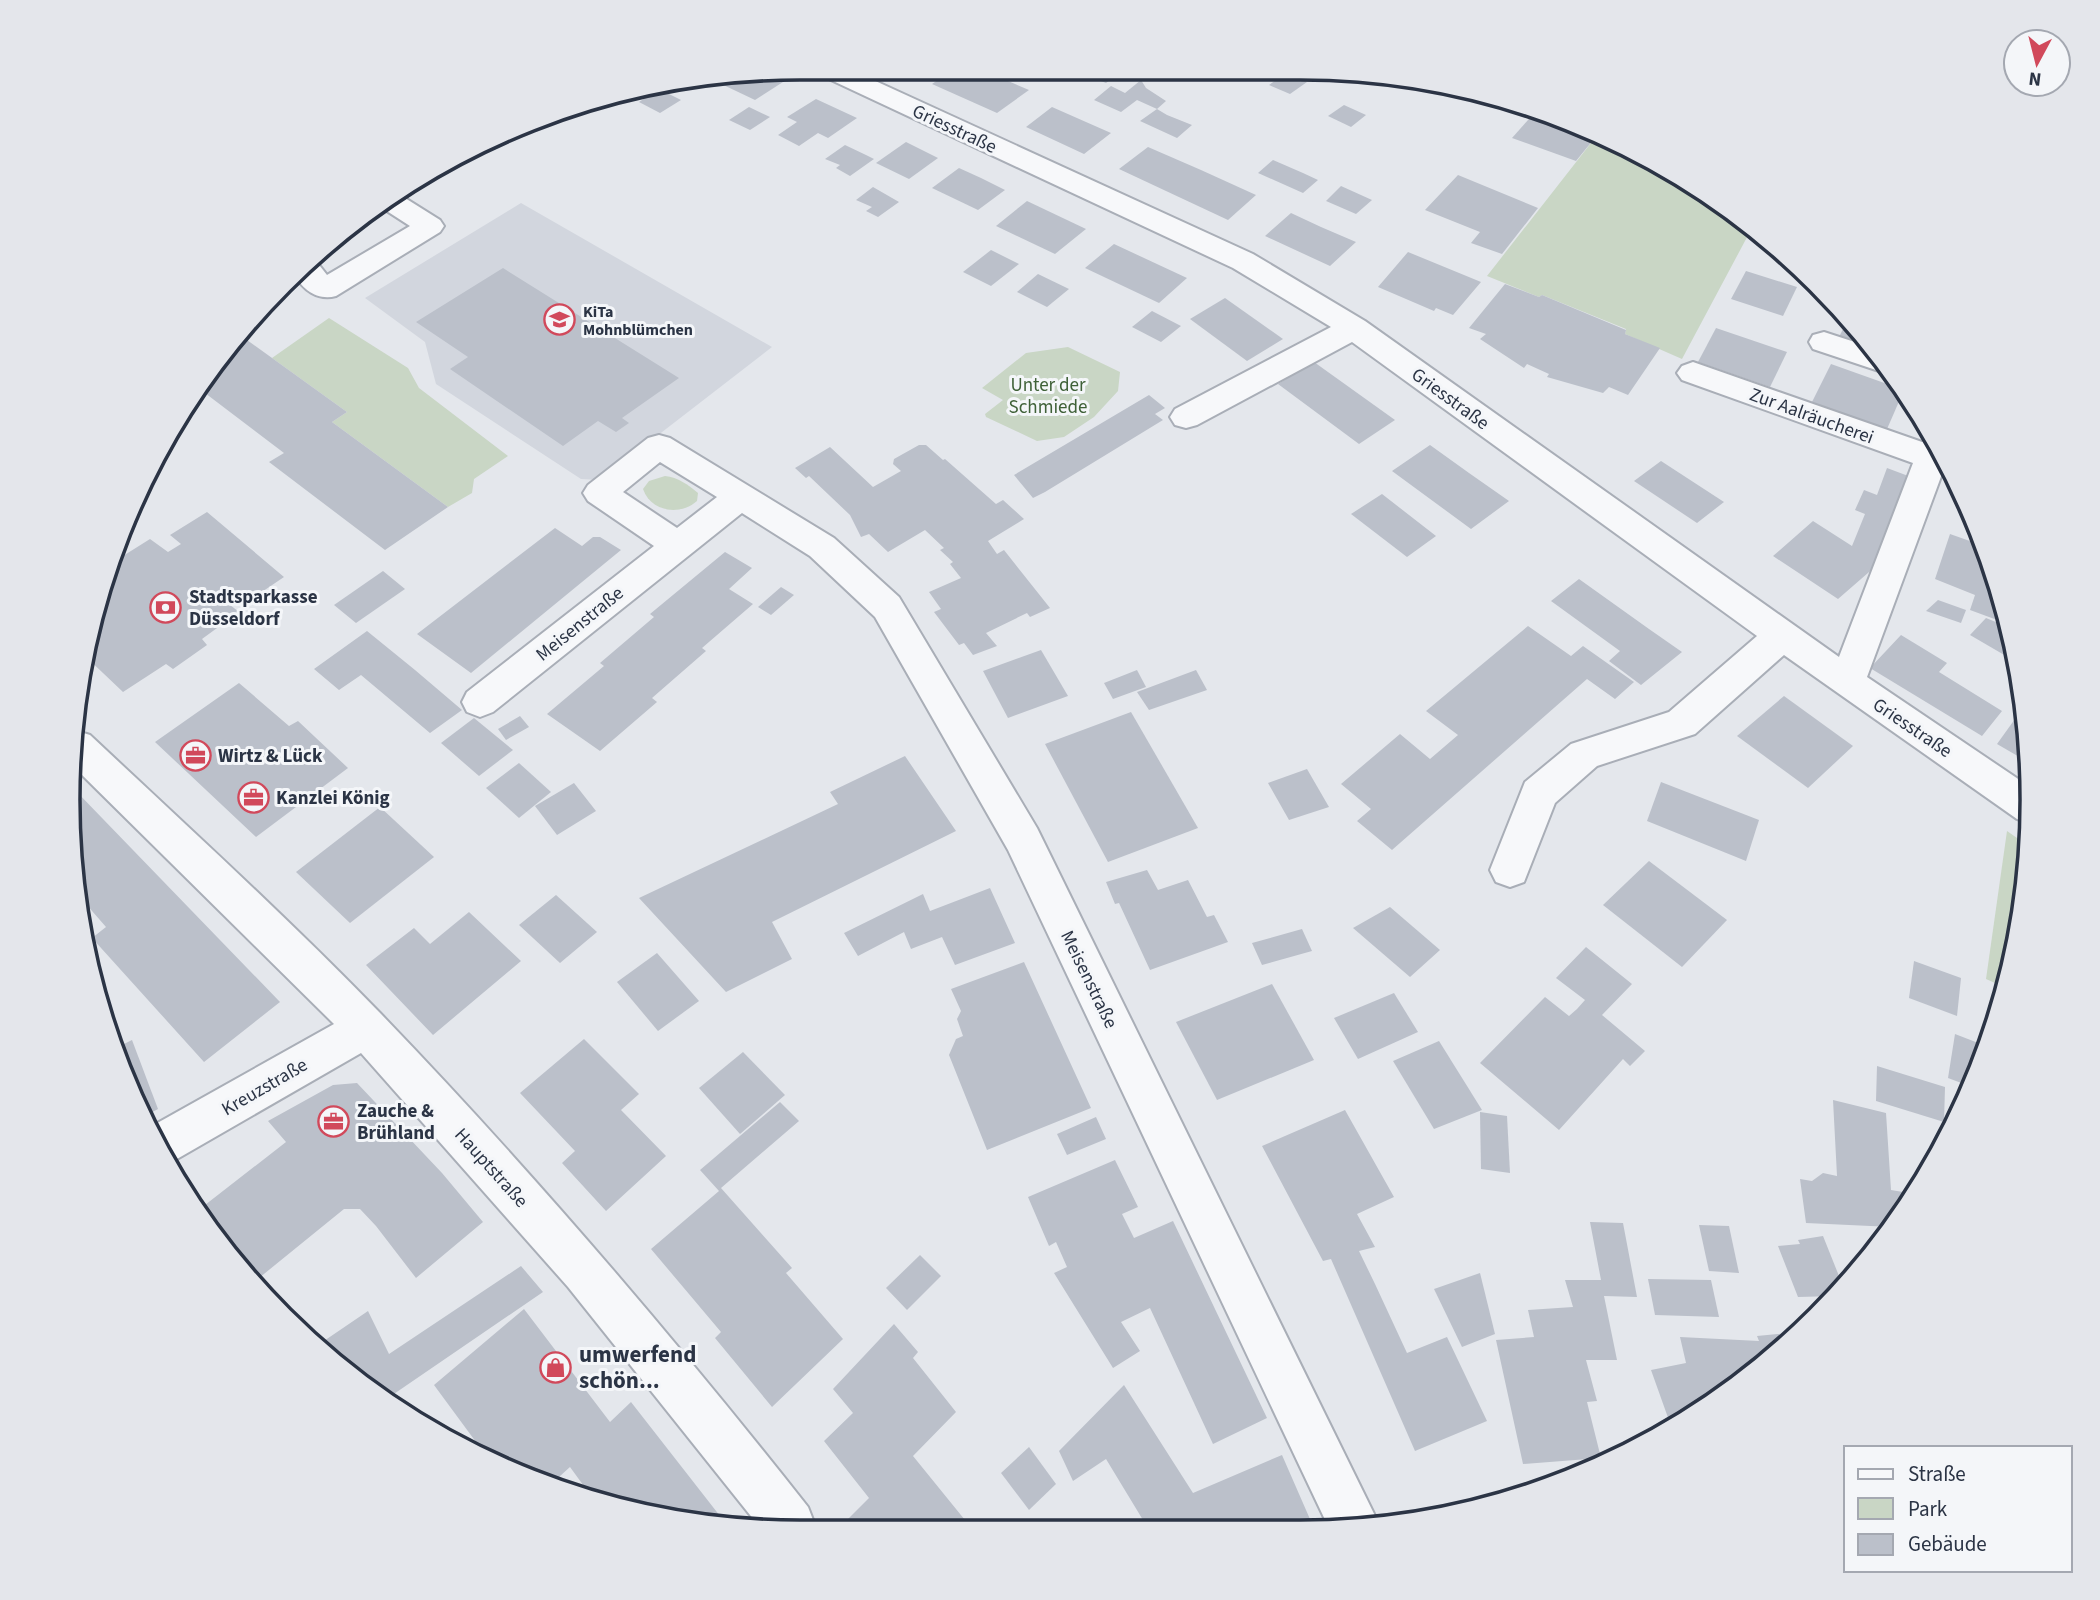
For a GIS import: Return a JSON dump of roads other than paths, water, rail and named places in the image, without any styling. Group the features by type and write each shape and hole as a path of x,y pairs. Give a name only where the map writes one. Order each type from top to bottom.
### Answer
{"street":[{"name":"Griesstraße","path":"851,80 1243,261 1354,328 1782,636 2020,800"},
{"path":"309,274 326,289 430,226 397,204"},
{"path":"1186,417 1354,328"},
{"path":"1824,342 1867,357"},
{"name":"Zur Aalräucherei","path":"1693,373 1928,450"},
{"name":"Meisenstraße","path":"678,545 600,493 659,446 822,547 887,607 1023,840 1351,1518"},
{"name":"Zur Aalräucherei","path":"1847,682 1932,457"},
{"name":"Meisenstraße","path":"481,702 741,496"},
{"path":"1510,870 1539,793 1575,762 1584,755 1682,723 1782,636"},
{"name":"Hauptstraße","path":"82,752 366,1028 595,1280 786,1519"},
{"name":"Kreuzstraße","path":"167,1141 366,1028"}],"place":[{"name":"KiTa Mohnblümchen","path":"560,320"},
{"name":"Stadtsparkasse Düsseldorf","path":"166,607"},
{"name":"Wirtz & Lück","path":"195,755"},
{"name":"Kanzlei König","path":"253,797"},
{"name":"Zauche & Brühland","path":"334,1121"},
{"name":"umwerfend schön...","path":"556,1367"}],"park label":[{"name":"Unter der Schmiede","path":"1048,395"}]}
